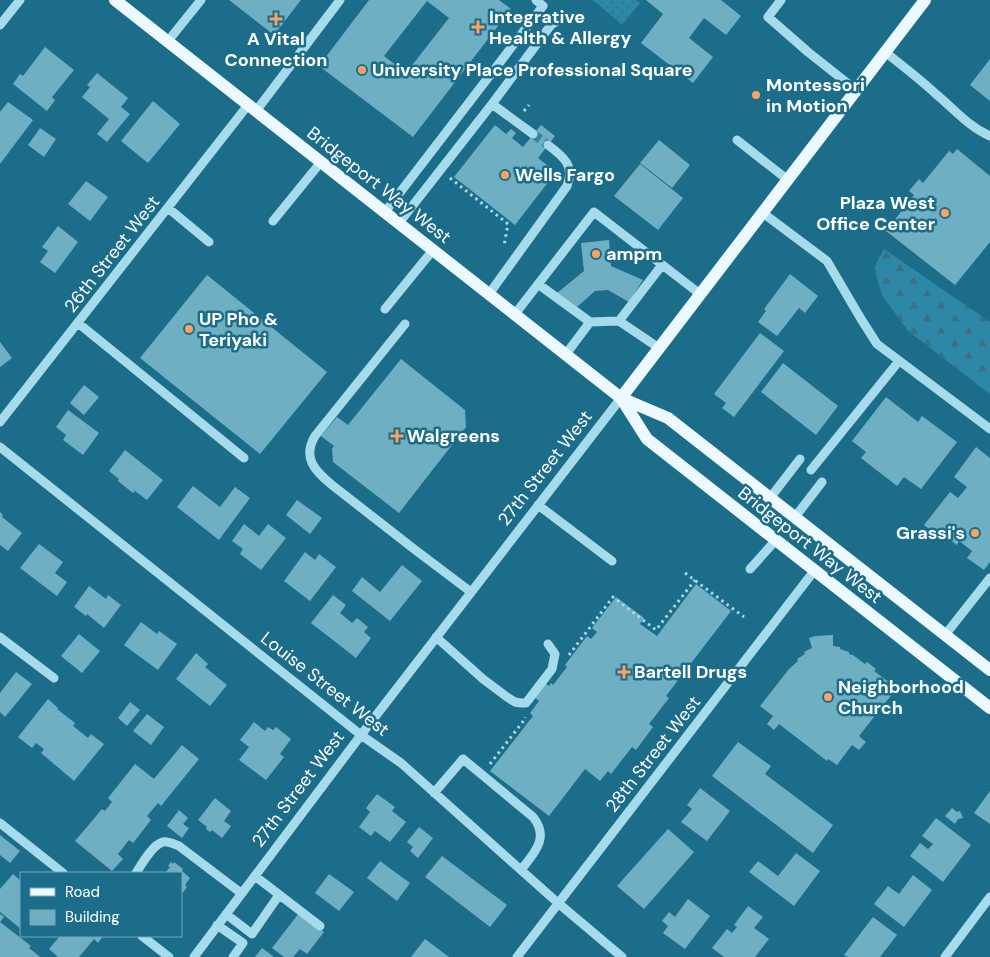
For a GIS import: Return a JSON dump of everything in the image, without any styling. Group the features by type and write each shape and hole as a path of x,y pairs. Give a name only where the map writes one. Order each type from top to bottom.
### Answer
{"main road":[{"name":"Bridgeport Way West","path":"115,0 621,398 668,418 990,670"},
{"name":"27th Street West","path":"621,398 925,0"},
{"name":"Bridgeport Way West","path":"621,398 647,439 990,708"}],"street":[{"path":"0,25 20,0"},
{"path":"168,42 202,0"},
{"name":"26th Street West","path":"0,422 168,208 340,0"},
{"path":"385,212 544,6 536,0"},
{"path":"781,0 768,17 856,90"},
{"path":"399,223 551,25 556,22"},
{"path":"885,52 937,94 964,119 981,132 990,136"},
{"path":"492,104 533,134"},
{"path":"737,140 788,180"},
{"path":"489,294 567,186 570,177 569,167 562,157 548,145"},
{"path":"273,221 321,162"},
{"path":"168,208 208,242"},
{"path":"515,314 594,212 700,294"},
{"path":"763,213 828,261 860,319 877,344 990,429"},
{"path":"385,309 433,250"},
{"path":"620,321 662,264"},
{"path":"538,284 590,322 620,321 659,348"},
{"path":"566,354 590,322"},
{"path":"78,324 244,458"},
{"path":"405,324 315,436 310,444 309,451 312,464 321,476 471,592"},
{"path":"811,470 899,360"},
{"name":"27th Street West","path":"194,957 361,735 621,398"},
{"name":"Louise Street West","path":"0,447 361,735 402,764 558,903 622,957"},
{"path":"770,498 800,459"},
{"path":"794,517 822,482"},
{"path":"538,505 612,561"},
{"path":"750,569 776,540"},
{"name":"28th Street West","path":"518,957 814,571"},
{"path":"945,635 990,578"},
{"path":"0,637 54,678"},
{"path":"436,637 483,679 507,697 521,703 526,703 552,669 555,654 548,644"},
{"path":"434,793 463,759 534,817 538,823 541,839 537,850 521,870"},
{"path":"0,823 62,872"},
{"path":"137,872 155,846 162,842 171,843 179,846 241,893"},
{"path":"255,876 320,926"},
{"path":"226,914 252,934 279,895"},
{"path":"945,957 990,897"},
{"path":"217,925 244,943 233,957"},
{"path":"143,937 169,957"}],"path":[{"path":"440,170 508,224 504,246"},
{"path":"685,573 744,617"},
{"path":"568,658 613,597 656,630 695,580"},
{"path":"481,774 525,719 527,712"}],"green space":[{"path":"593,0 636,0 640,3 622,25"},
{"path":"884,249 990,322 990,394 908,331 882,295 874,268"}],"building":[{"path":"229,0 301,0 274,35"},
{"name":"University Place Professional Square","path":"369,0 499,0 511,9 413,137 319,66","holes":["427,1 449,18 406,73 384,56"]},
{"path":"646,0 721,0 741,16 726,35 704,18 689,38 713,57 693,83 641,43 663,14"},
{"path":"45,47 74,70 52,97 55,100 47,111 13,84 20,74 23,76"},
{"path":"990,59 990,101 970,85"},
{"path":"97,73 128,98 121,107 130,114 107,142 97,134 109,119 82,97 90,87 87,85"},
{"path":"153,101 180,124 148,163 121,141"},
{"path":"8,102 33,120 0,164 0,112"},
{"name":"Wells Fargo","path":"495,125 506,134 511,129 516,133 512,138 523,147 541,125 555,136 538,158 556,172 515,225 454,177"},
{"path":"40,128 56,139 44,157 28,145"},
{"path":"659,140 690,165 672,188 640,163"},
{"name":"Plaza West Office Center","path":"957,149 990,176 990,242 955,285 886,231 914,195 909,191 919,179 923,183 949,151 953,154"},
{"path":"640,164 683,198 658,230 614,196"},
{"path":"86,181 108,197 90,221 68,204"},
{"path":"58,226 78,242 55,273 40,262 48,251 42,247"},
{"path":"609,240 611,266 643,280 629,302 608,290 595,291 577,307 557,293 584,271 581,243"},
{"path":"790,274 818,296 805,313 799,308 777,336 758,322 766,311 764,309"},
{"path":"207,275 327,372 260,454 140,358"},
{"path":"760,333 784,351 734,417 722,408 726,403 714,394"},
{"path":"0,342 12,358 0,367"},
{"name":"Walgreens","path":"401,359 465,410 466,427 399,513 333,462 332,449 334,446 321,436 337,417 348,425"},
{"path":"783,363 838,406 816,435 761,392"},
{"path":"84,385 99,397 84,415 70,403"},
{"path":"886,397 918,422 922,416 957,442 921,489 904,477 897,486 861,458 866,452 852,441"},
{"path":"68,410 99,433 83,455 63,440 66,435 56,427"},
{"path":"976,447 990,458 990,562 984,570 967,558 972,551 959,541 957,545 940,533 937,535 924,525 950,492 958,498 967,487 954,477"},
{"path":"125,450 163,480 147,500 135,491 133,493 109,471"},
{"path":"193,486 220,507 235,487 250,498 219,540 177,507"},
{"path":"297,500 322,518 310,534 286,515"},
{"path":"0,512 3,515 2,517 22,533 8,551 0,545"},
{"path":"244,524 259,536 268,524 286,538 261,570 240,554 243,549 232,541"},
{"path":"39,544 63,562 55,573 67,582 57,596 20,568"},
{"path":"305,552 315,560 319,554 336,567 310,601 284,581"},
{"path":"402,565 422,581 390,621 352,591 362,577 380,592"},
{"path":"696,584 731,611 666,696 669,698 649,724 653,727 636,750 632,747 611,774 608,771 600,781 585,769 549,816 490,771 533,716 530,713 539,701 530,694 541,680 549,686 551,683 553,685 567,667 565,665 587,636 591,639 597,632 592,628 616,597 644,618 640,624 657,636"},
{"path":"89,586 106,599 108,595 121,605 104,628 87,614 86,616 74,607"},
{"path":"333,595 346,605 340,613 352,623 357,618 368,627 364,632 371,638 356,658 311,623"},
{"path":"141,622 157,634 159,631 177,644 158,670 124,645"},
{"path":"79,634 100,651 82,673 61,656"},
{"name":"Neighborhood Church","path":"833,635 833,646 840,647 840,649 849,652 849,654 865,664 867,662 876,669 874,671 897,688 859,736 866,742 859,750 852,745 837,765 828,759 827,761 779,724 774,730 767,724 773,716 760,706 789,669 798,661 797,659 805,654 804,652 812,648 809,638"},
{"path":"196,653 208,664 205,667 227,685 210,706 176,679"},
{"path":"16,672 32,684 5,717 0,712 0,693"},
{"path":"48,699 75,723 73,726 88,738 91,734 104,744 74,781 41,753 44,749 36,743 32,748 18,737"},
{"path":"130,702 140,710 127,726 118,718"},
{"path":"147,714 164,727 151,745 133,731"},
{"path":"254,722 265,731 268,727 273,730 276,727 291,739 280,754 284,757 266,780 239,760 249,747 240,740"},
{"path":"738,742 771,766 765,774 833,825 813,853 712,776"},
{"path":"182,745 199,759 161,806 158,803 147,816 151,820 133,843 129,840 118,854 123,859 112,871 75,841 102,809 105,811 112,802 108,798 135,764 154,779"},
{"path":"700,788 730,811 707,841 681,822 692,809 687,805"},
{"path":"990,791 990,824 974,813"},
{"path":"377,794 395,807 392,811 406,822 390,842 375,831 371,836 359,827 370,812 366,808"},
{"path":"215,798 231,811 224,821 231,826 222,838 212,830 210,832 206,829 207,827 198,820"},
{"path":"952,808 957,812 960,811 963,818 958,819 955,824 945,816"},
{"path":"179,810 188,818 183,824 189,828 182,838 167,826"},
{"path":"936,818 971,845 943,882 910,856 920,843 928,849 933,844 922,836"},
{"path":"419,827 433,838 418,858 410,851 413,847 407,842"},
{"path":"668,829 694,852 644,909 617,886"},
{"path":"0,835 20,851 10,863 0,855"},
{"path":"796,853 820,871 794,906 749,872 758,861 778,876"},
{"path":"442,856 507,905 490,927 425,877"},
{"path":"380,861 410,883 397,901 367,878"},
{"path":"171,862 173,864 174,862 190,878 182,894 182,872 166,872 170,867 168,866"},
{"path":"13,874 20,880 20,928 0,912 0,889"},
{"path":"329,874 354,892 339,911 315,893"},
{"path":"913,875 932,890 904,927 874,904 888,886 899,894"},
{"path":"688,899 710,916 685,949 663,933 668,926 662,921 669,912 675,917"},
{"path":"748,906 763,917 754,928 769,939 755,957 724,957 712,948 727,929 732,933 737,927 734,925"},
{"path":"299,913 324,932 307,954 300,949 293,957 284,957 272,948"},
{"path":"0,914 4,917 0,922"},
{"path":"873,917 897,935 880,957 848,957 844,955"},
{"path":"0,922 31,946 29,948 40,957 0,957"},
{"path":"59,937 102,937 98,943 94,939 79,957 58,957 49,949"},
{"path":"425,939 449,957 411,957"},
{"path":"262,948 274,957 255,957"}],"tunnel":[{"path":"533,134 548,145"}],"place":[{"name":"A Vital Connection","path":"276,19"},
{"name":"Integrative Health & Allergy","path":"478,27"},
{"name":"University Place Professional Square","path":"362,70"},
{"name":"Montessori in Motion","path":"756,95"},
{"name":"Wells Fargo","path":"505,175"},
{"name":"Plaza West Office Center","path":"945,213"},
{"name":"ampm","path":"596,254"},
{"name":"UP Pho & Teriyaki","path":"189,329"},
{"name":"Walgreens","path":"397,436"},
{"name":"Grassi's","path":"975,533"},
{"name":"Bartell Drugs","path":"624,672"},
{"name":"Neighborhood Church","path":"828,697"}]}
